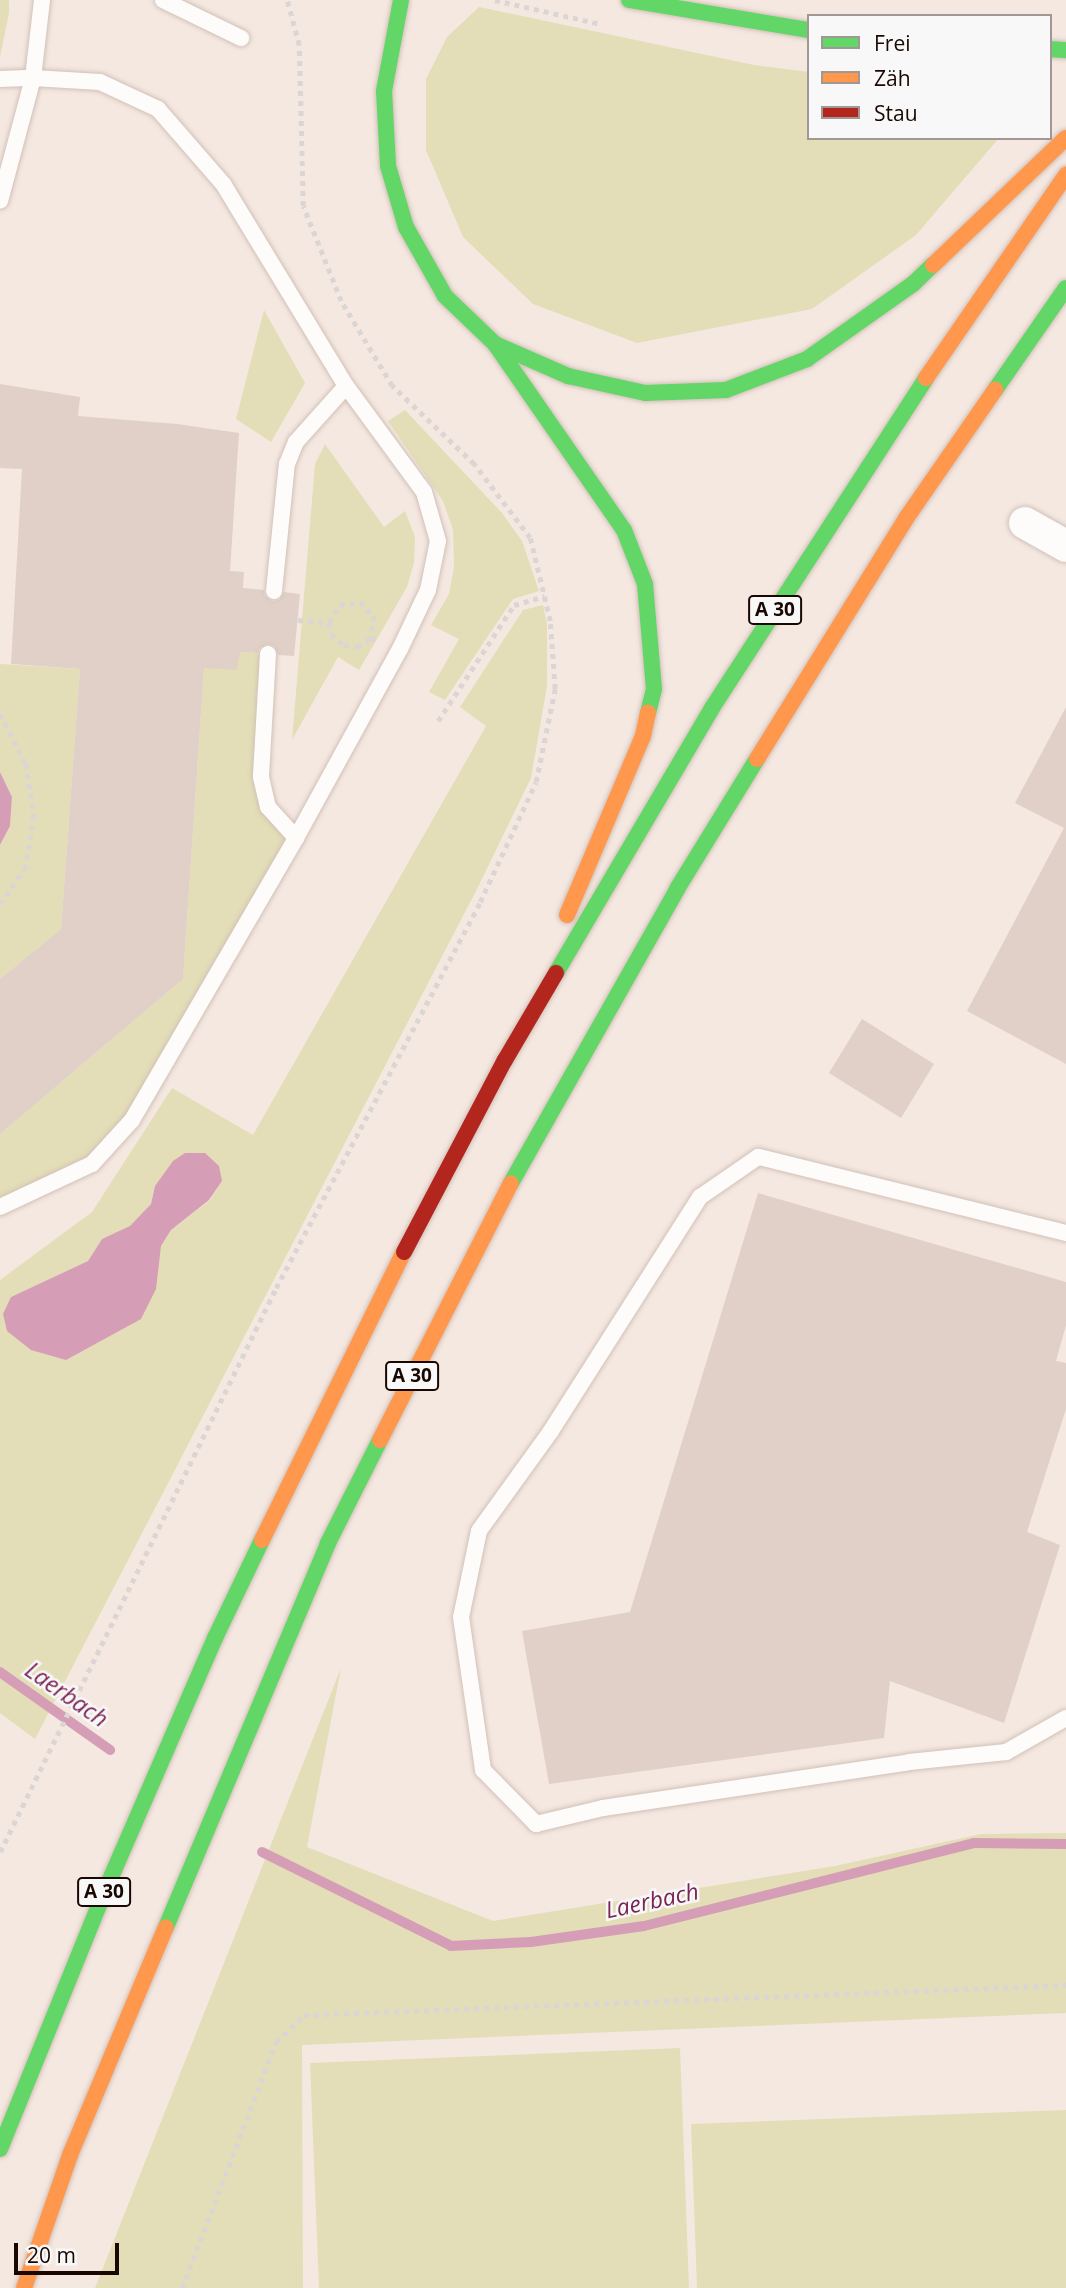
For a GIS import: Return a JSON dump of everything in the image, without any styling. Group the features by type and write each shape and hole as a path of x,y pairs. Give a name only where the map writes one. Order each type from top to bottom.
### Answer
{"main road":[{"path":"401,0 384,91 388,166 406,227 445,296 495,344 624,530 645,584 654,689 643,736 505,1060"},
{"path":"629,0 807,30"},
{"path":"495,344 568,376 645,393 726,390 807,359 913,284 1066,138"},
{"name":"A 30","path":"0,2149 104,1891 215,1638 364,1328 505,1060 712,708 902,413 1066,175"},
{"name":"A 30","path":"24,2288 70,2155 328,1543 495,1211 677,889 871,575 907,517 1066,288"}],"street":[{"path":"1025,523 1066,546"}],"lane":[{"path":"0,201 33,78 42,0"},
{"path":"163,0 241,38"},
{"path":"0,79 100,82 158,109 224,185 346,386 424,492 438,541 428,590 400,649 296,838 132,1120 92,1164 0,1207"},
{"path":"274,591 287,464 296,442 346,386"},
{"path":"268,654 261,777 268,807 296,838"},
{"path":"1066,1233 758,1157 700,1197 551,1431 479,1531 461,1617 483,1770 536,1824 617,1806 909,1762 1006,1752 1066,1718"}],"path":[{"path":"0,1852 276,1288 474,914 536,782 555,689 550,621 530,538 474,464 392,386 341,301 303,206 299,45 287,0"},
{"path":"438,721 514,605 545,596"},
{"path":"360,602 374,616 375,624 370,638 357,647 344,645 331,634 329,623 340,605 360,602"},
{"path":"298,620 329,623"},
{"path":"370,638 400,649"},
{"path":"0,714 26,764 34,815 26,867 0,905"},
{"path":"181,2288 276,2042 304,2015 1066,1985"}],"shaded area":[{"path":"0,0 9,0 9,13 0,57"},
{"path":"479,7 754,65 807,72 807,140 997,140 916,235 812,309 637,343 533,304 463,237 426,150 426,79 447,37"},
{"path":"264,310 305,383 271,442 236,419"},
{"path":"405,410 502,513 522,541 539,591 513,599 445,700 429,692 459,639 431,625 449,594 454,567 453,530 443,501 388,421"},
{"path":"325,444 384,527 405,511 415,537 414,563 407,587 359,670 338,657 292,740 315,464"},
{"path":"543,605 547,624 547,686 531,778 476,891 35,1739 0,1713 0,1280 92,1212 172,1088 253,1135 486,726 460,707 523,610","holes":["222,1181 210,1200 171,1230 161,1246 158,1263 11,1297 88,1261 102,1239 130,1227 151,1204 155,1186"]},
{"path":"240,652 268,654 268,807 296,838 132,1120 92,1164 0,1207 0,1134 183,979 204,668"},
{"path":"0,664 80,669 61,929 0,979 0,845 10,826 12,797 0,772"},
{"path":"0,772 12,797 10,826 0,845"},
{"path":"185,1153 205,1153 219,1166 222,1181 209,1200 171,1230 161,1246 156,1289 141,1319 66,1360 31,1350 7,1331 3,1314 11,1297 88,1261 102,1239 130,1226 151,1204 155,1186 173,1161"},
{"path":"341,1668 307,1847 493,1921 835,1866 981,1834 1066,1833 1066,2013 302,2045 303,2288 95,2288"},
{"path":"680,2048 689,2288 319,2288 310,2063"},
{"path":"1066,2110 1066,2288 697,2288 691,2124"}],"building":[{"path":"0,384 80,397 78,416 177,424 239,433 230,571 244,572 243,588 264,590 265,596 272,601 279,600 284,592 300,594 294,656 278,655 274,646 268,644 260,648 258,653 240,652 237,670 204,668 183,979 0,1134 0,979 61,929 80,669 11,664 22,469 0,468"},
{"path":"1066,707 1066,1064 967,1011 1064,828 1015,803"},
{"path":"862,1019 934,1064 901,1118 829,1073"},
{"path":"758,1193 1066,1282 1066,1325 1056,1361 1066,1363 1066,1409 1027,1532 1060,1545 1004,1723 890,1681 884,1738 549,1784 522,1631 630,1612"}],"waterway":[{"name":"Laerbach","path":"0,1672 110,1750"},
{"name":"Laerbach","path":"262,1852 451,1946 531,1942 644,1926 974,1843 1066,1844"}],"traffic: fast":[{"path":"401,0 384,91 388,166 406,227 445,296 495,344 624,530 645,584 654,689 648,713"},
{"path":"629,0 807,30"},
{"path":"1052,49 1066,50"},
{"path":"495,344 568,376 645,393 726,390 807,359 913,284 933,265"},
{"path":"995,390 1066,288"},
{"path":"556,973 712,708 926,378"},
{"path":"511,1183 677,889 757,759"},
{"path":"166,1927 328,1543 380,1440"},
{"path":"0,2149 105,1891 215,1638 262,1540"}],"traffic: slow":[{"path":"933,265 1066,138"},
{"path":"926,378 1066,175"},
{"path":"757,759 907,517 995,390"},
{"path":"567,915 643,736 648,713"},
{"path":"380,1440 511,1183"},
{"path":"262,1540 404,1252"},
{"path":"24,2288 70,2155 166,1927"}],"traffic: jam":[{"path":"404,1252 505,1060 556,973"}]}
